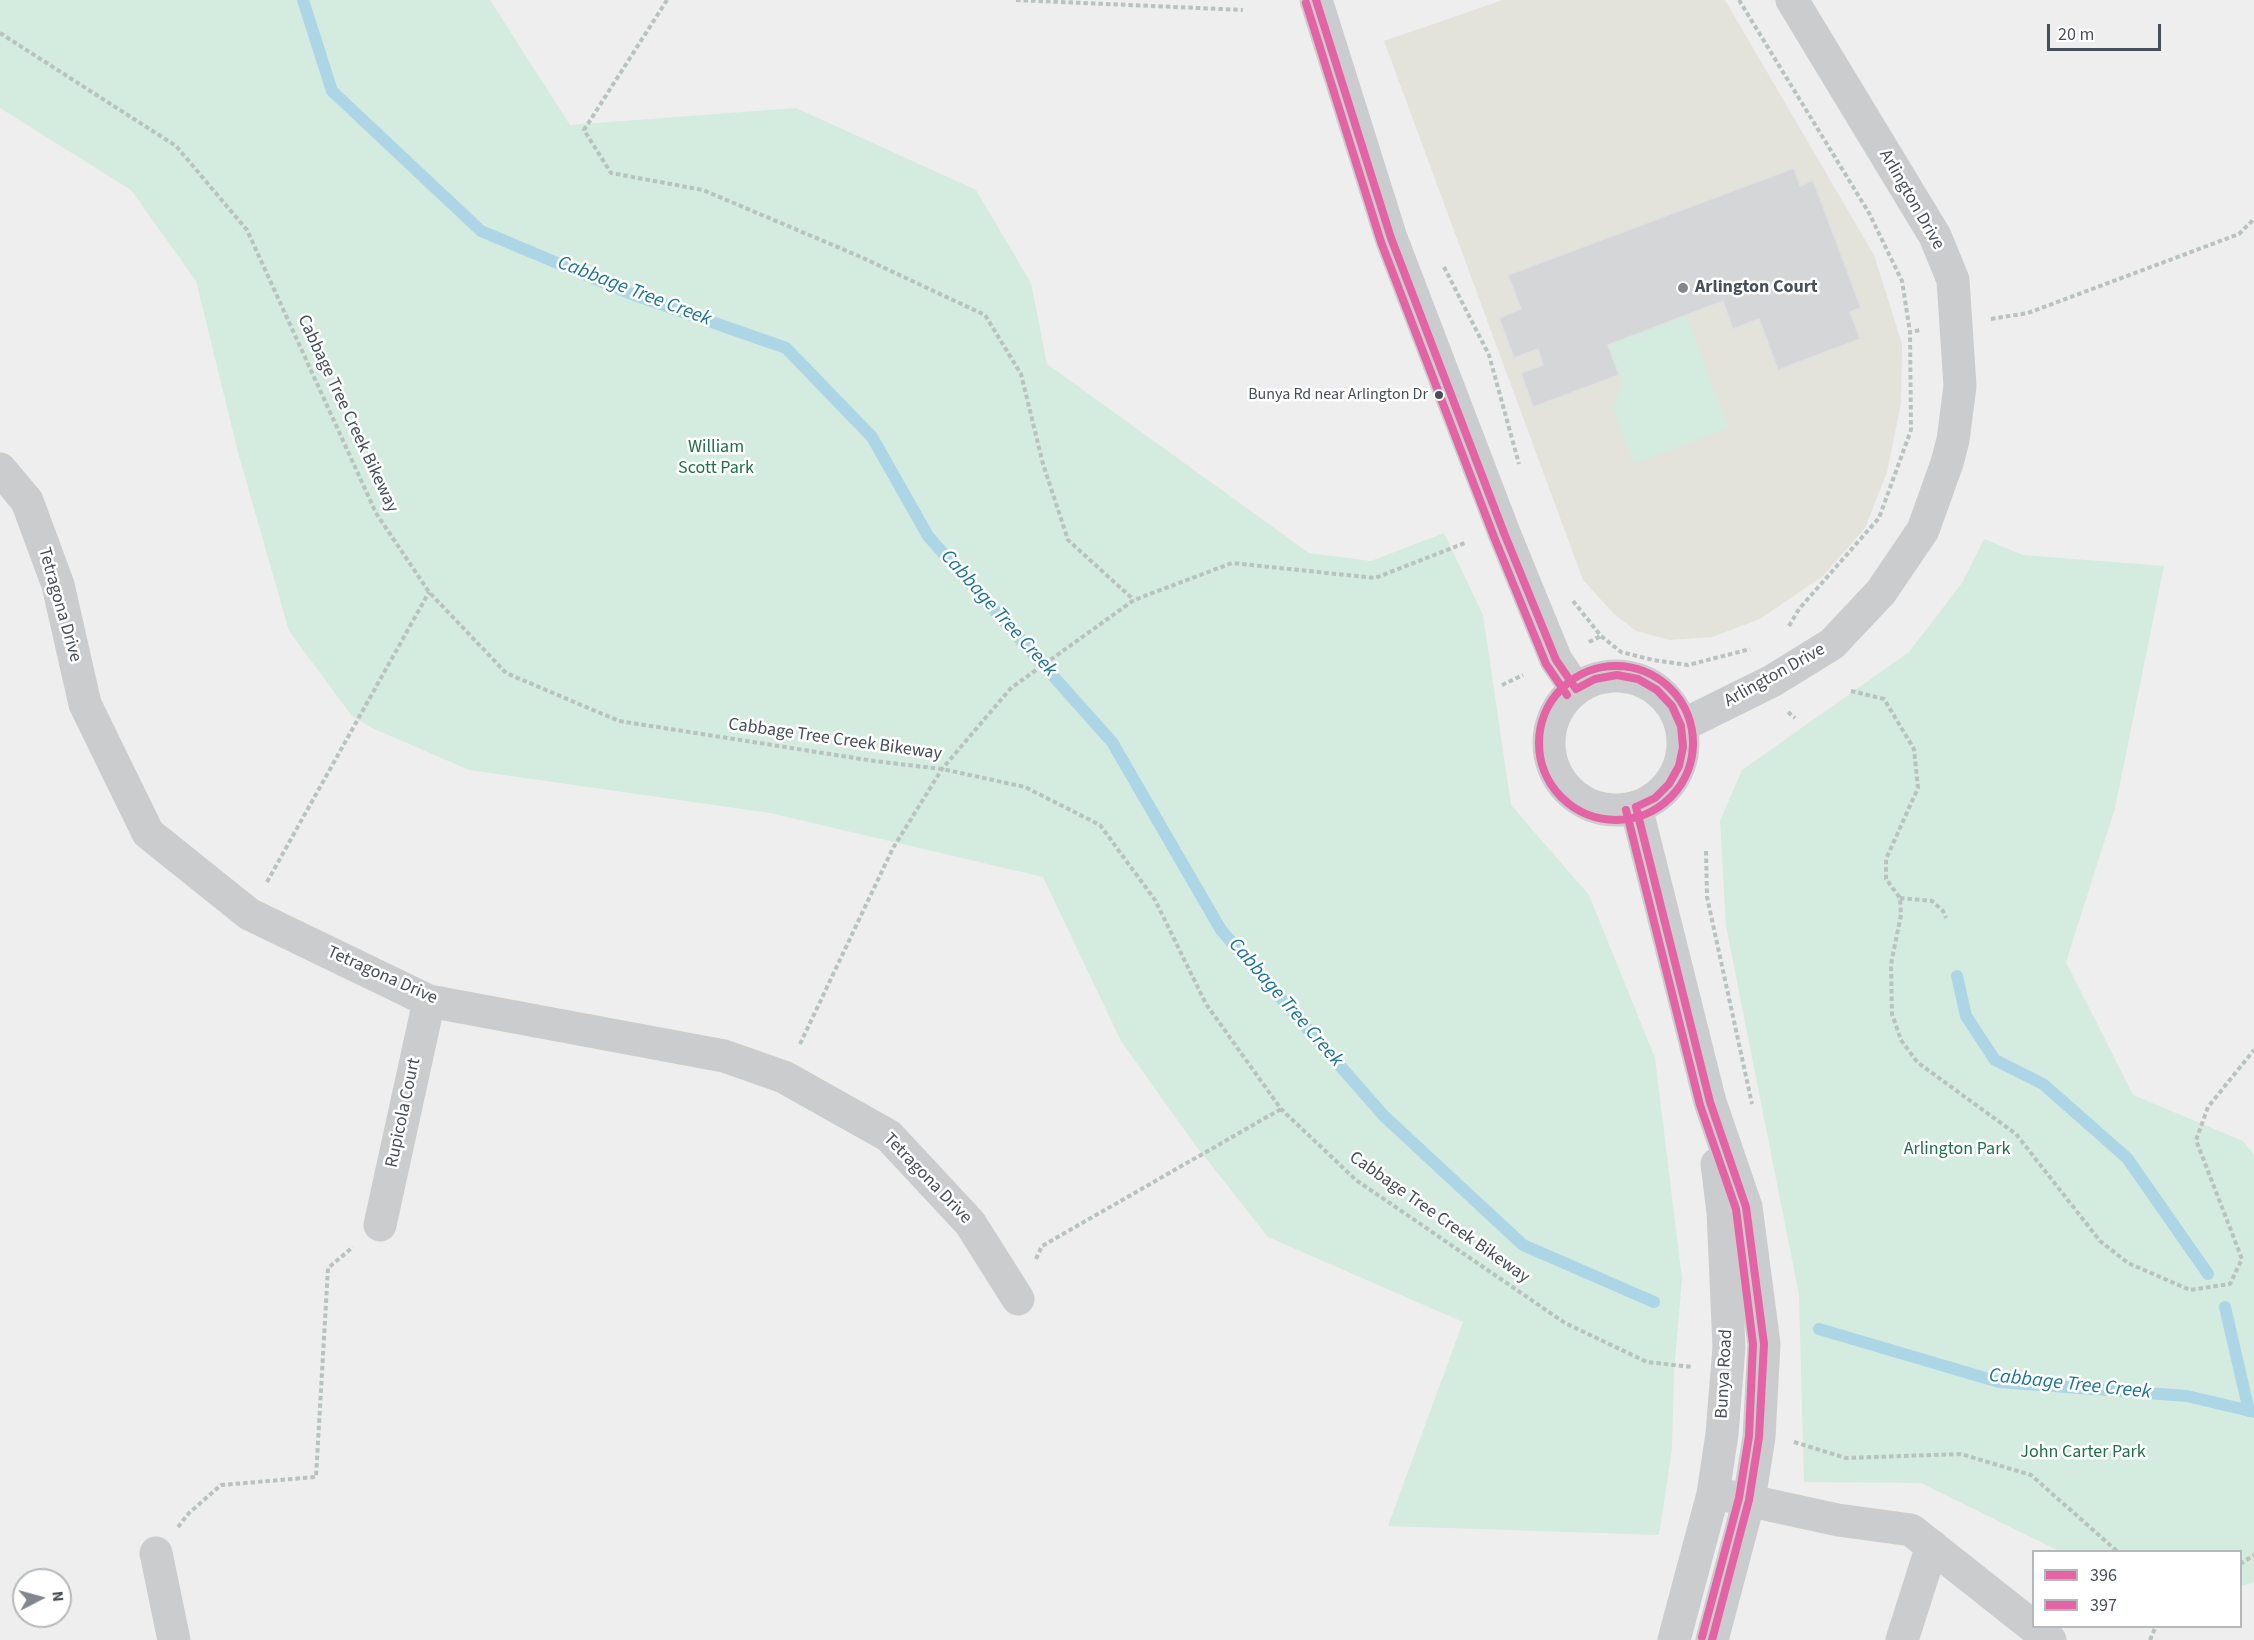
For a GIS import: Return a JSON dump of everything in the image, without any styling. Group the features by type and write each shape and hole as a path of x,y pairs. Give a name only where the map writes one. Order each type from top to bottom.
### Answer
{"street":[{"path":"1316,0 1391,238 1547,639 1556,660 1576,689"},
{"name":"Arlington Drive","path":"1681,726 1772,681 1832,644 1881,592 1923,530 1953,440 1960,386 1953,280 1935,236 1792,0"},
{"name":"Tetragona Drive","path":"0,469 27,501 58,585 85,704 148,833 249,914 429,1001 724,1056 784,1077 889,1136 970,1223 1018,1299"},
{"path":"1617,675 1638,680 1657,690 1672,706 1681,726 1683,747 1679,766 1669,784 1654,798 1636,807 1616,810 1595,807 1577,797 1562,783 1553,764 1549,744 1552,723 1561,704 1576,689 1595,679 1617,675"},
{"name":"Bunya Road","path":"1636,807 1710,1102 1746,1207 1764,1344 1758,1437 1749,1500 1712,1640"},
{"name":"Rupicola Court","path":"380,1225 429,1001"},
{"name":"Bunya Road","path":"1674,1640 1713,1494 1722,1434 1729,1347 1723,1212 1710,1102"},
{"path":"1713,1494 1838,1520 1911,1530 2032,1626"},
{"path":"1902,1640 1932,1546"},
{"path":"156,1553 174,1640"},
{"path":"2035,1628 2050,1640"}],"path":[{"path":"667,0 584,130 611,173 703,190 861,257 985,315 1021,374 1043,464 1068,540 1134,600"},
{"path":"1016,0 1244,10"},
{"path":"1739,0 1869,213 1902,281 1910,332 1911,430 1879,518 1799,609 1786,630"},
{"name":"Cabbage Tree Creek Bikeway","path":"0,33 176,146 247,230 376,513 429,592 506,673 619,721 874,761 942,769 1025,787 1100,825 1155,900 1206,1004 1281,1108 1356,1180 1564,1323 1647,1362 1695,1367"},
{"path":"1910,332 2028,313 2239,234 2254,219"},
{"path":"1441,262 1490,355 1520,466"},
{"path":"784,1077 893,848 942,769 1011,688 1134,600 1232,563 1375,578 1466,543"},
{"path":"249,914 429,592"},
{"path":"1601,636 1621,652 1688,665 1759,646"},
{"path":"1851,691 1884,699 1914,749 1918,788 1886,859 1886,879 1900,898 1901,915 1891,964 1892,1014 1900,1040 1917,1062 2016,1134 2100,1241 2128,1263 2190,1290 2230,1284 2242,1259 2196,1140 2208,1107 2254,1050"},
{"path":"1900,898 1932,901 1943,910 1946,918"},
{"path":"1018,1299 1042,1246 1281,1108"},
{"path":"156,1553 189,1513 221,1485 316,1477 328,1268 380,1225"},
{"path":"1796,1443 1846,1458 1960,1454 2031,1475 2117,1550"}],"shaded area":[{"path":"1503,0 1725,0 1874,255 1902,344 1901,403 1887,472 1865,528 1823,576 1760,619 1712,637 1670,640 1636,631 1614,614 1583,580 1384,41"}],"green space":[{"name":"William Scott Park","path":"0,0 490,0 570,125 796,108 976,190 1031,283 1047,364 1309,553 1371,561 1444,533 1483,615 1511,805 1589,895 1655,1058 1682,1279 1674,1371 1672,1449 1659,1535 1388,1526 1463,1322 1268,1237 1193,1142 1121,1041 1043,877 770,813 469,770 370,727 352,716 289,631 239,456 196,281 131,190 0,108"},
{"path":"1686,315 1729,428 1634,464 1613,409 1622,384 1608,345"},
{"name":"Arlington Park","path":"1984,539 2023,555 2164,566 2115,808 2066,962 2133,1095 2243,1141 2254,1155 2254,1582 2242,1586 2242,1550 2057,1550 1921,1483 1804,1482 1799,1295 1726,926 1720,821 1742,770 1909,652 1962,583"}],"building":[{"name":"Arlington Court","path":"1794,168 1800,186 1813,180 1861,308 1850,312 1860,339 1778,370 1759,319 1733,329 1723,301 1608,345 1619,375 1533,407 1521,373 1543,365 1538,349 1514,358 1499,318 1521,309 1508,275"}],"waterway":[{"name":"Cabbage Tree Creek","path":"303,0 332,91 481,231 629,293 786,348 872,437 928,536 1112,742 1221,930 1384,1116 1523,1245 1654,1302"},
{"path":"1957,976 1966,1016 1995,1060 2043,1084 2127,1158 2208,1274"},
{"path":"2225,1307 2249,1411"},
{"name":"Cabbage Tree Creek","path":"1819,1329 1999,1382 2187,1396 2254,1412"}],"transit line":[{"name":"396","path":"1316,0 1391,238 1504,533 1556,660 1576,689"},
{"name":"397","path":"1306,3 1381,242 1494,537 1546,664 1567,695"},
{"name":"397","path":"1616,666 1631,667 1645,672 1659,679 1670,689 1680,700 1687,714 1692,728 1693,743 1692,758 1687,772 1680,786 1670,797 1659,807 1645,814 1631,819 1616,820 1601,819 1587,814 1573,807 1562,797 1552,786 1545,772 1540,758 1539,743 1540,728 1545,714 1552,700 1562,689 1573,679 1587,672 1601,667 1616,666"},
{"name":"396","path":"1576,689 1595,679 1617,675 1638,679 1657,690 1672,706 1681,726 1683,747 1679,766 1669,784 1655,798 1636,807"},
{"name":"396","path":"1636,807 1710,1102 1746,1207 1764,1344 1759,1437 1749,1500 1712,1640"},
{"name":"397","path":"1626,810 1700,1105 1736,1209 1753,1344 1749,1436 1739,1498 1702,1637"}],"place":[{"name":"Arlington Court","path":"1683,288"},
{"name":"Bunya Rd near Arlington Dr","path":"1439,395"}],"park label":[{"name":"John Carter Park","path":"2083,1453"}]}
